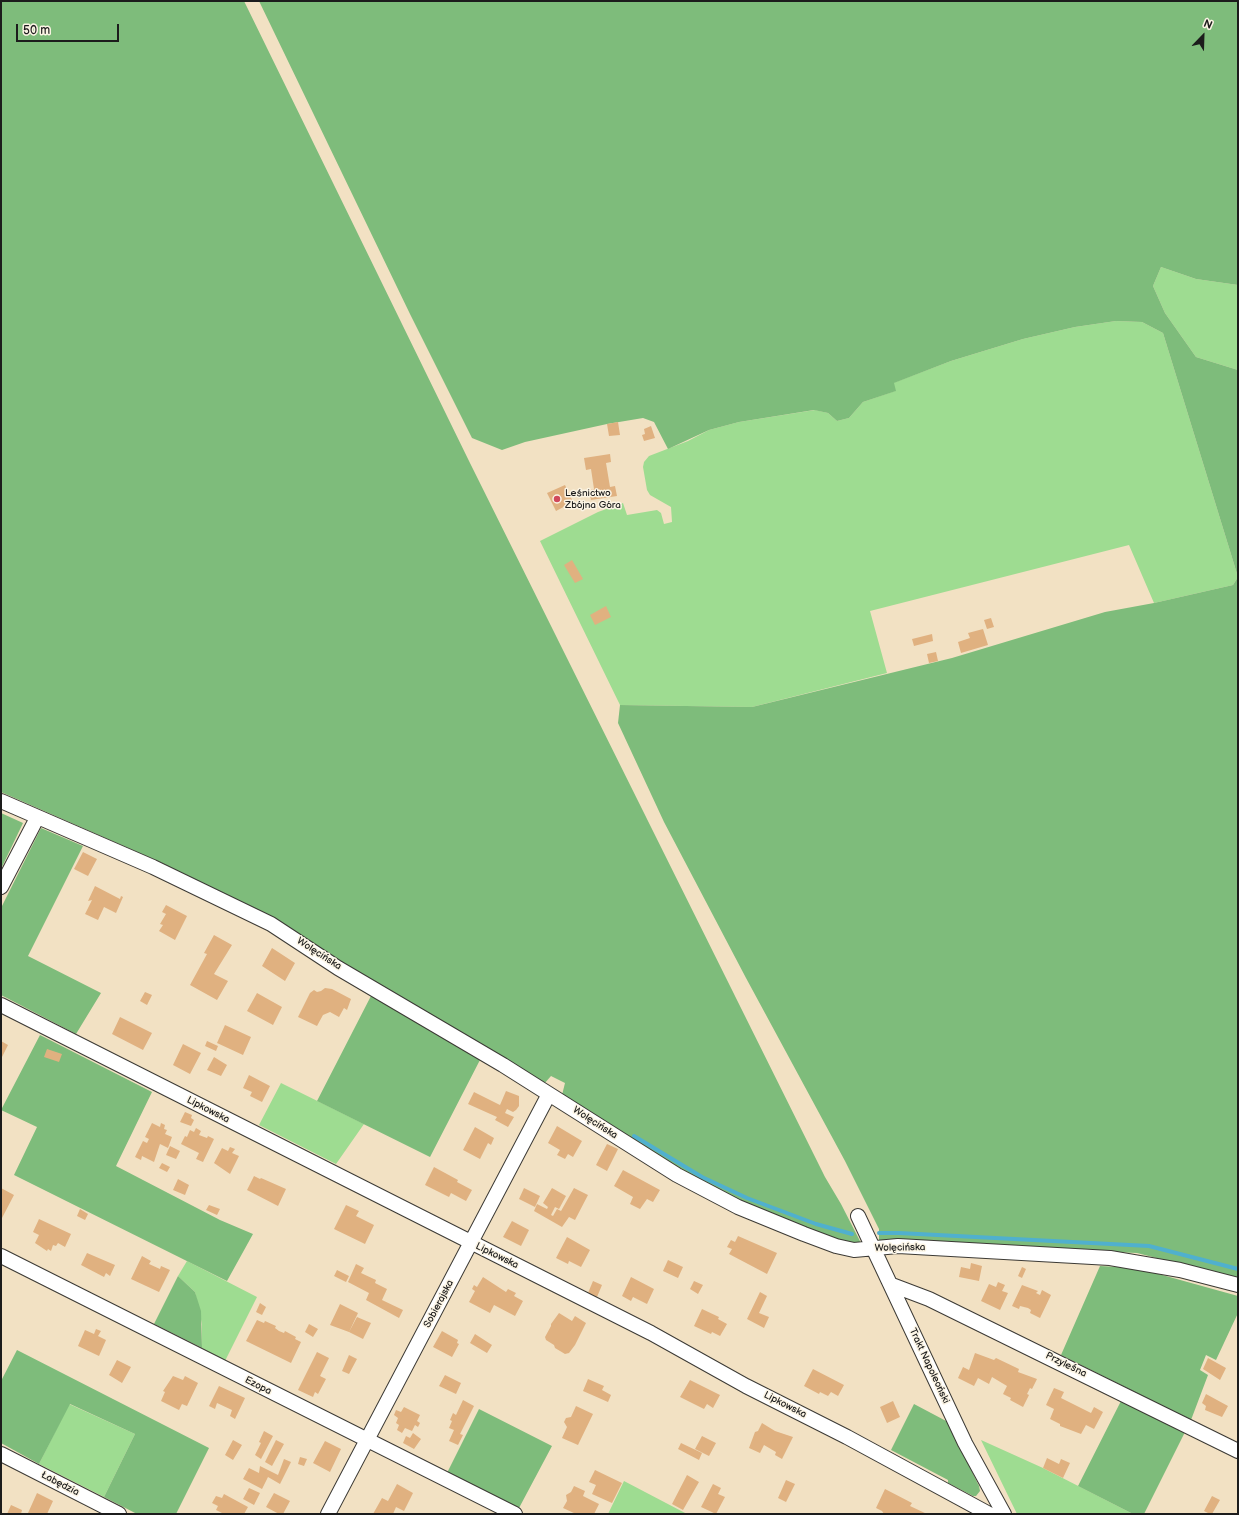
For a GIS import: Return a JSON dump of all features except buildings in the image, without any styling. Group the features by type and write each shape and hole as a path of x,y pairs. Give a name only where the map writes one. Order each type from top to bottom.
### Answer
{"street":[{"name":"Wolęcińska","path":"1,801 37,818 153,867 271,924 338,968 420,1014 703,1191 738,1207 836,1246 854,1250 905,1247 1095,1256 1180,1270 1238,1285"},
{"path":"1,888 37,818"},
{"name":"Lipkowska","path":"1,1005 471,1244 644,1330 746,1386 848,1437 989,1514"},
{"name":"Sobierajska","path":"328,1514 549,1094"},
{"name":"Trakt Napoleoński","path":"858,1216 892,1285 965,1443 1004,1514"},
{"name":"Ezopa","path":"1,1256 515,1514"},
{"name":"Przyleśna","path":"892,1285 929,1299 1238,1451"},
{"name":"Łabędzia","path":"1,1454 119,1514"}],"green space":[{"path":"1,1 244,1 469,461 825,1177 861,1243 839,1243 705,1187 562,1095 565,1083 551,1076 544,1084 263,914 160,862 1,792"},
{"path":"259,1 1238,1 1238,285 1196,279 1161,267 1153,286 1165,313 1196,357 1238,370 1238,577 1163,333 1142,322 1116,321 1075,327 1023,339 951,361 894,383 896,391 863,402 849,418 837,421 828,413 814,410 739,422 709,430 668,449 654,422 643,418 607,424 525,442 502,450 472,438 410,314"},
{"path":"1161,267 1196,279 1238,285 1238,370 1196,357 1165,313 1153,286"},
{"path":"1116,321 1142,322 1163,333 1238,577 1233,585 1154,603 1129,545 870,611 887,673 752,707 620,705 540,541 598,512 623,503 627,515 657,510 661,513 664,524 672,522 671,507 650,495 647,490 643,467 644,462 649,456 688,441 709,430 739,422 815,410 828,413 837,421 849,418 863,402 895,391 893,383 951,361 1023,339 1075,327"},
{"path":"1238,577 1238,1279 1137,1253 879,1243 879,1229 845,1161 664,822 618,723 620,705 752,707 952,658 1105,612 1154,603 1233,585"},
{"path":"1,813 23,823 1,869"},
{"path":"41,828 83,846 28,956 101,993 76,1034 1,995 1,908"},
{"path":"372,994 481,1058 430,1157 317,1101"},
{"path":"40,1035 152,1092 116,1166 220,1220 253,1234 227,1281 14,1175 37,1127 1,1110"},
{"path":"281,1083 364,1124 336,1164 259,1125"},
{"path":"187,1261 257,1297 225,1361 202,1348 202,1324 195,1292 178,1276"},
{"path":"1100,1266 1137,1268 1238,1296 1238,1313 1216,1360 1206,1355 1200,1370 1208,1375 1191,1420 1061,1355"},
{"path":"178,1276 195,1292 201,1311 202,1348 154,1324"},
{"path":"17,1350 209,1448 176,1514 137,1514 104,1497 135,1434 70,1404 39,1464 1,1443 1,1381"},
{"path":"1122,1399 1185,1432 1144,1514 1133,1514 1078,1486"},
{"path":"69,1404 135,1434 104,1497 39,1464"},
{"path":"914,1404 948,1422 979,1486 980,1491 976,1496 973,1496 948,1483 948,1480 891,1450"},
{"path":"479,1409 552,1446 519,1508 447,1473"},
{"path":"981,1440 1043,1468 1133,1514 1017,1514"},
{"path":"624,1481 687,1514 608,1514"}],"waterway":[{"path":"634,1136 702,1177 747,1198 816,1224 852,1234"},
{"path":"879,1233 1149,1246 1238,1269"}],"place":[{"name":"Leśnictwo Zbójna Góra","path":"557,499"}]}
